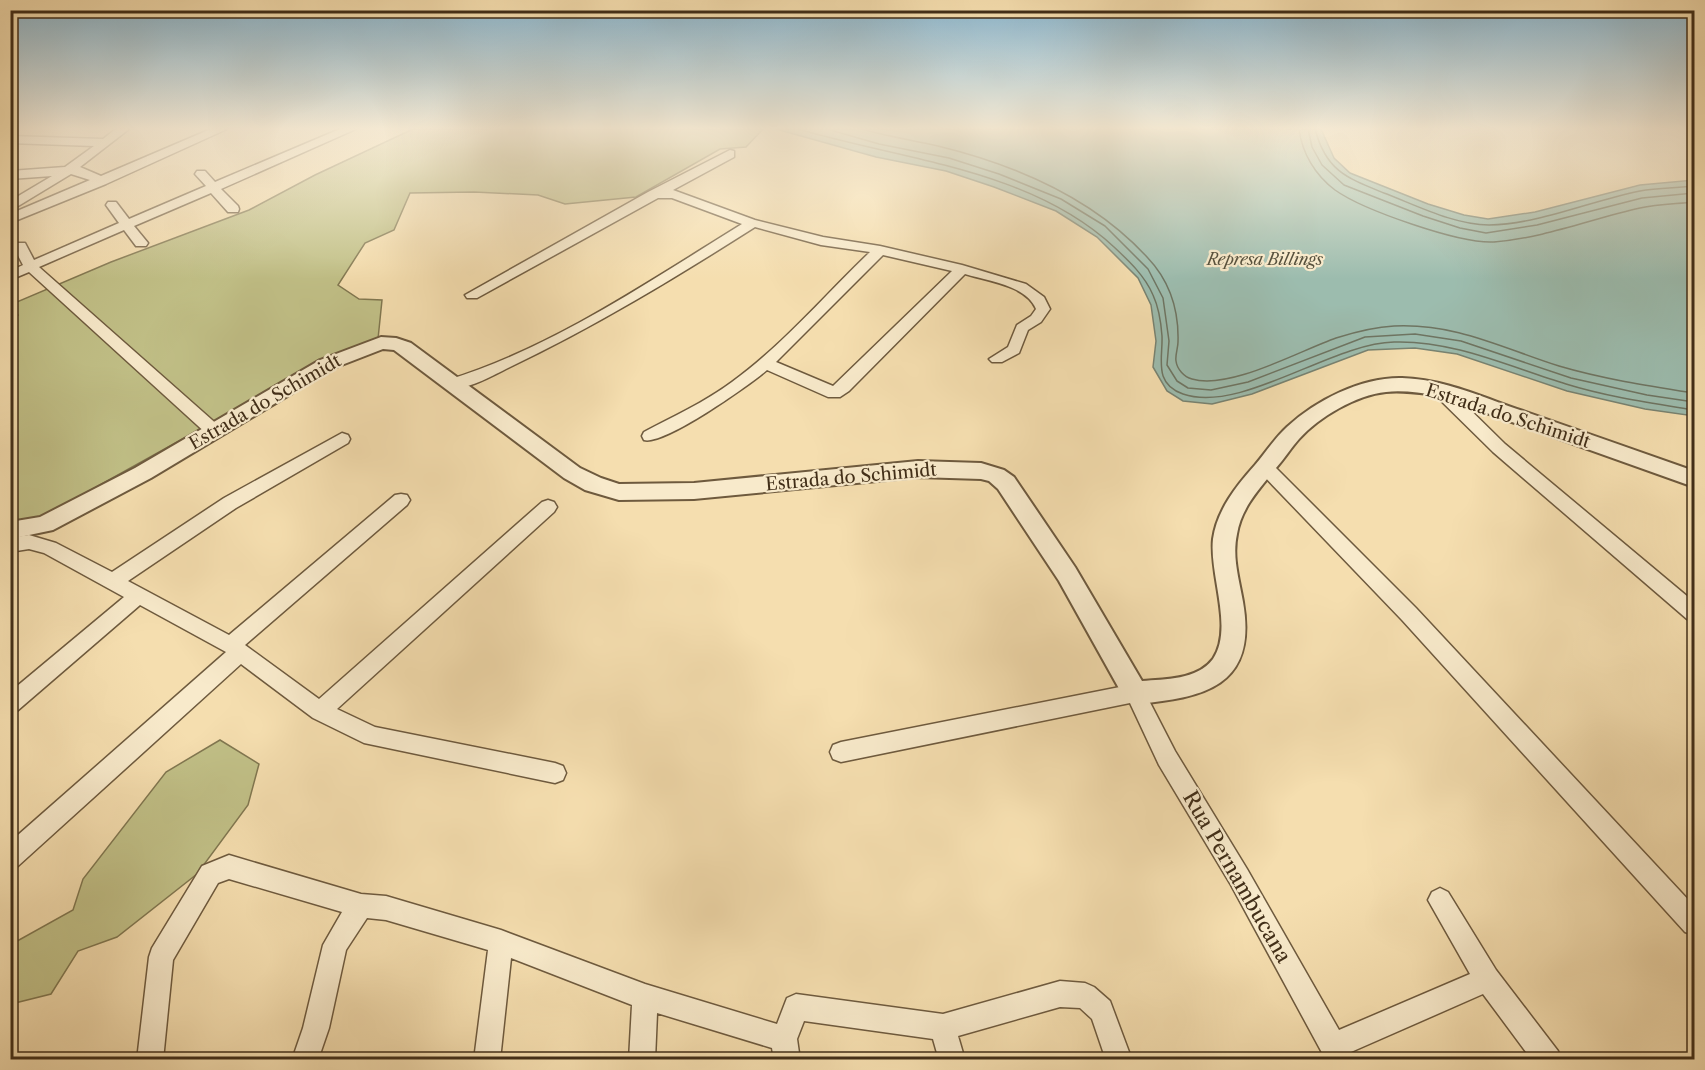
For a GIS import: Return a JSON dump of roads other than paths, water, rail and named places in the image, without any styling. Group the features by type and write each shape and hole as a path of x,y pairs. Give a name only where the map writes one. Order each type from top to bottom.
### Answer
{"street":[{"path":"10,207 55,179"},
{"path":"98,179 102,181"},
{"path":"10,219 107,179"},
{"path":"206,179 233,209"},
{"path":"10,276 236,179"},
{"path":"472,295 683,179"},
{"path":"652,195 673,194 753,223 783,229 821,241 880,250 962,269 1021,287 1039,300 1043,309 1036,319 1023,328 1014,350 997,359"},
{"path":"112,205 125,226 141,243"},
{"path":"454,384 562,337 655,284 753,223"},
{"path":"20,246 30,266 214,431"},
{"path":"650,436 736,387 765,363 880,250"},
{"path":"765,363 834,393 843,387 962,269"},
{"name":"Estrada do Schimidt","path":"10,531 45,524 144,472 327,364 381,343 396,344 404,347 572,473 593,484 619,492 694,491 918,469 981,471 996,475 1006,483 1067,574 1135,693 1175,688 1199,682 1219,670 1232,649 1234,630 1224,560 1225,535 1238,501 1296,430 1355,394 1386,386 1412,385 1439,389 1695,479"},
{"path":"1439,389 1499,448 1695,613"},
{"path":"112,582 230,503 342,439"},
{"path":"1265,467 1409,614 1695,923"},
{"path":"10,858 401,500"},
{"path":"320,711 548,507"},
{"path":"10,544 29,542 50,548 236,649 320,711 372,736 555,773"},
{"path":"10,705 138,596"},
{"path":"841,752 1135,693"},
{"name":"Rua Pernambucana","path":"1135,693 1167,758 1239,877 1337,1053"},
{"path":"150,1059 153,1049 161,957 210,874 229,867 361,906 386,908 501,942 785,1049 796,1007 943,1027 1060,994 1085,996 1101,1010 1119,1059"},
{"path":"1440,900 1487,979 1549,1059"},
{"path":"305,1059 316,1028 335,945 361,906"},
{"path":"487,1059 501,942"},
{"path":"1337,1053 1487,979"},
{"path":"642,1059 645,997"},
{"path":"943,1027 952,1059"}],"water":[{"name":"Represa Billings","path":"970,179 1365,179 1428,204 1464,215 1488,219 1535,212 1640,185 1694,180 1694,416 1645,409 1567,391 1457,354 1415,348 1368,350 1252,394 1212,404 1183,401 1167,391 1153,367 1156,341 1151,305 1138,278 1097,237 1056,211"}]}
